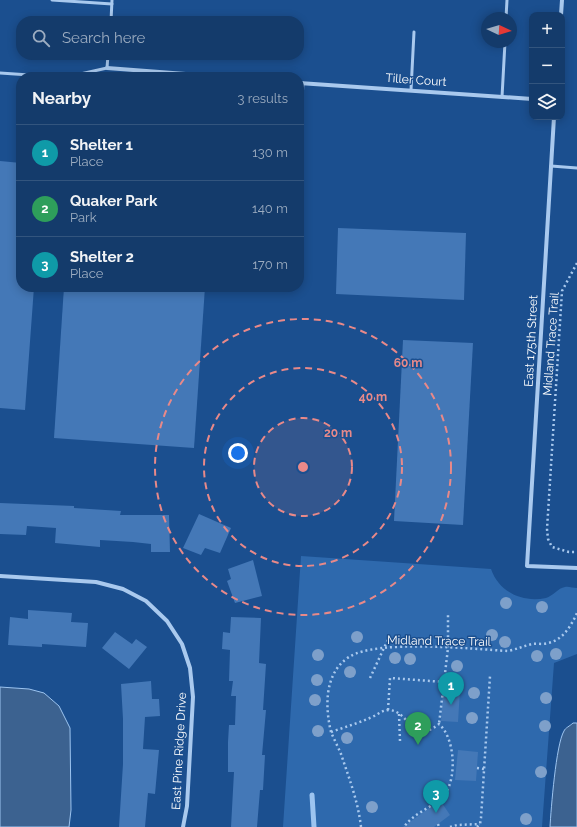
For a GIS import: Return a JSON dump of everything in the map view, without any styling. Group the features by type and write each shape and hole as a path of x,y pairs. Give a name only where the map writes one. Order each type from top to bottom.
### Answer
{"street":[{"path":"561,12 562,0"},
{"path":"107,68 159,72"},
{"name":"Tiller Court","path":"304,83 529,99"},
{"name":"East 175th Street","path":"554,120 527,566 577,568"},
{"name":"East Pine Ridge Drive","path":"0,576 96,582 123,589 146,601 167,621 182,644 190,668 193,697 187,806 183,827"}],"lane":[{"path":"52,0 112,2 111,16"},
{"path":"506,12 507,0"},
{"path":"411,90 414,32"},
{"path":"502,96 505,48"},
{"path":"89,72 107,68 108,60"},
{"path":"0,73 16,74"},
{"path":"551,166 577,168"}],"path":[{"name":"Midland Trace Trail","path":"577,263 562,291 547,529 548,540 552,547 569,552 577,552"},
{"name":"Midland Trace Trail","path":"360,827 358,806 332,732 328,697 329,682 337,670 349,657 368,650 406,647 508,651 532,644 548,643 565,634 573,624 577,613"},
{"path":"439,724 448,648 448,614"},
{"path":"370,678 391,633"},
{"path":"477,827 480,824 490,676"},
{"path":"388,710 390,678 444,682"},
{"path":"332,732 388,710 399,714 413,728 418,730 428,730 439,724"},
{"path":"399,714 400,742"},
{"path":"404,827 410,819 445,794 452,767 452,753 449,739 445,730 439,724"},
{"path":"477,768 484,769"},
{"path":"450,827 457,825 480,824"}],"shaded area":[{"path":"301,556 491,569 500,584 506,590 512,594 528,599 546,598 565,587 577,588 577,654 554,663 542,827 283,827"},
{"path":"0,687 29,689 44,693 59,706 70,728 71,810 69,827 0,827"},
{"path":"573,723 577,723 577,827 550,827 554,777 561,738 565,730"}],"building":[{"path":"0,161 16,163 16,292 34,292 25,410 0,408"},
{"path":"338,228 466,233 464,300 336,294"},
{"path":"64,292 205,292 194,448 54,438"},
{"path":"403,340 473,343 463,525 394,521"},
{"path":"0,503 74,506 74,508 121,511 120,515 169,515 170,552 151,552 151,544 133,542 100,540 100,547 55,543 56,528 27,526 26,535 0,534"},
{"path":"199,514 231,528 220,553 205,548 201,555 183,548"},
{"path":"253,560 262,596 235,603 227,581 231,579 228,569"},
{"path":"28,610 72,613 71,622 88,623 86,647 42,644 42,647 8,645 10,617 28,619"},
{"path":"231,617 261,618 259,663 266,664 263,710 266,710 262,755 265,755 263,790 260,790 257,827 231,827 234,772 228,772 228,742 229,725 235,725 236,696 231,696 233,681 229,681 230,650 222,649 223,632 230,633"},
{"path":"115,632 132,644 136,639 147,647 129,669 102,648"},
{"path":"151,681 152,699 159,699 160,716 145,717 143,749 159,750 155,794 148,793 145,827 119,827 123,764 121,684"},
{"path":"443,688 460,690 458,722 441,721"},
{"path":"458,750 478,752 476,781 455,780"},
{"path":"440,800 450,815 434,827 403,827"}],"waterway":[{"path":"312,795 314,827"}],"place":[{"name":"Shelter 1","path":"451,705"},
{"name":"Quaker Park","path":"418,745"},
{"name":"Shelter 2","path":"436,813"}]}
